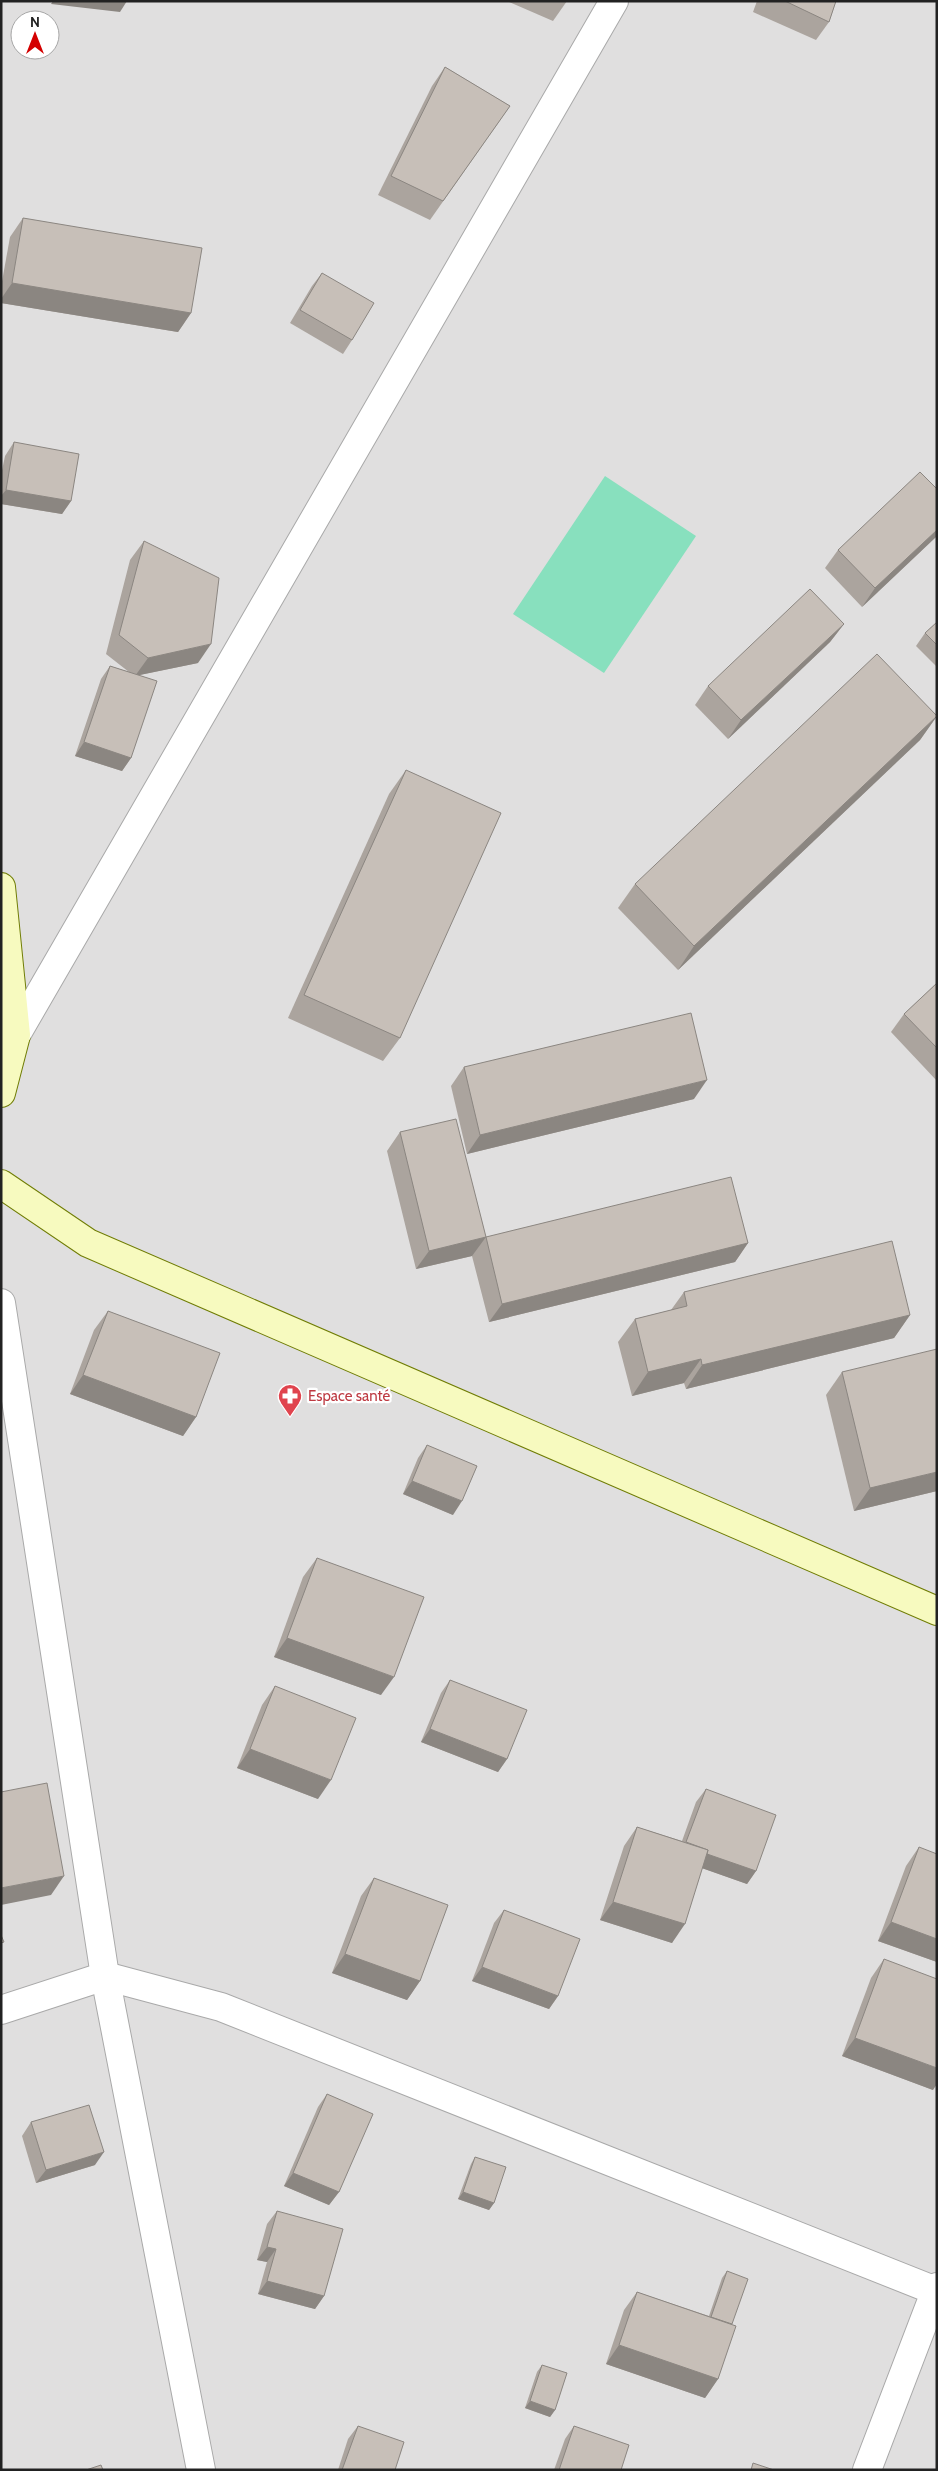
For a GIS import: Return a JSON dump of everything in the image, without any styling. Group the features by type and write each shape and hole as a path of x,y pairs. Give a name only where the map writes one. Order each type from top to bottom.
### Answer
{"street":[{"path":"1,1093 16,1035 614,1"},
{"path":"1,887 16,1035"},
{"path":"1,1184 88,1242 937,1611"},
{"path":"1,1302 105,1976 201,2470"},
{"path":"1,2010 105,1976 221,2007 936,2289 867,2470"}],"shaded area":[{"path":"1,1 937,1 937,2470 1,2470"}],"green space":[{"path":"605,476 696,536 604,673 513,614"}],"building":[{"path":"785,1 836,1 829,22"},
{"path":"445,67 510,106 443,201 391,176"},
{"path":"23,218 202,248 191,313 12,283"},
{"path":"322,273 374,303 352,340 300,310"},
{"path":"14,442 79,454 71,501 6,490"},
{"path":"920,472 937,489 937,530 875,588 838,550"},
{"path":"144,541 219,578 211,644 148,658 119,635"},
{"path":"810,589 844,624 741,720 708,686"},
{"path":"937,622 937,645 925,633"},
{"path":"877,654 937,716 694,946 635,884"},
{"path":"110,666 157,681 131,758 84,742"},
{"path":"406,770 501,813 400,1038 304,995"},
{"path":"937,983 937,1048 904,1014"},
{"path":"691,1013 707,1080 480,1135 464,1067"},
{"path":"456,1119 486,1237 429,1251 400,1132"},
{"path":"731,1177 748,1243 502,1304 486,1237"},
{"path":"892,1241 910,1315 702,1365 701,1359 648,1372 635,1319 687,1306 684,1292"},
{"path":"108,1311 220,1353 196,1417 83,1375"},
{"path":"937,1349 937,1472 870,1488 842,1372"},
{"path":"427,1445 477,1466 462,1501 412,1481"},
{"path":"317,1558 424,1597 394,1677 287,1638"},
{"path":"450,1680 527,1710 507,1759 430,1729"},
{"path":"275,1686 356,1718 331,1780 250,1749"},
{"path":"47,1783 64,1876 1,1888 1,1792"},
{"path":"706,1789 776,1815 756,1871 707,1854 708,1850 686,1842"},
{"path":"637,1827 708,1850 685,1924 613,1902"},
{"path":"919,1847 937,1854 937,1939 891,1922"},
{"path":"374,1878 448,1905 420,1981 345,1954"},
{"path":"504,1910 580,1939 558,1996 482,1967"},
{"path":"884,1959 937,1979 937,2068 855,2038"},
{"path":"327,2094 373,2114 339,2192 293,2173"},
{"path":"89,2105 104,2152 46,2170 31,2122"},
{"path":"475,2157 506,2167 494,2203 463,2192"},
{"path":"277,2211 343,2229 324,2296 267,2281 276,2249 267,2247"},
{"path":"727,2271 748,2279 732,2324 711,2317"},
{"path":"637,2292 736,2326 718,2379 619,2345"},
{"path":"542,2365 567,2373 555,2410 530,2401"},
{"path":"358,2426 404,2442 395,2470 342,2470"},
{"path":"574,2426 629,2445 621,2470 559,2470"},
{"path":"753,2463 774,2470 751,2470"},
{"path":"101,2465 103,2470 86,2470"}],"place":[{"name":"Espace santé","path":"290,1417"}]}
